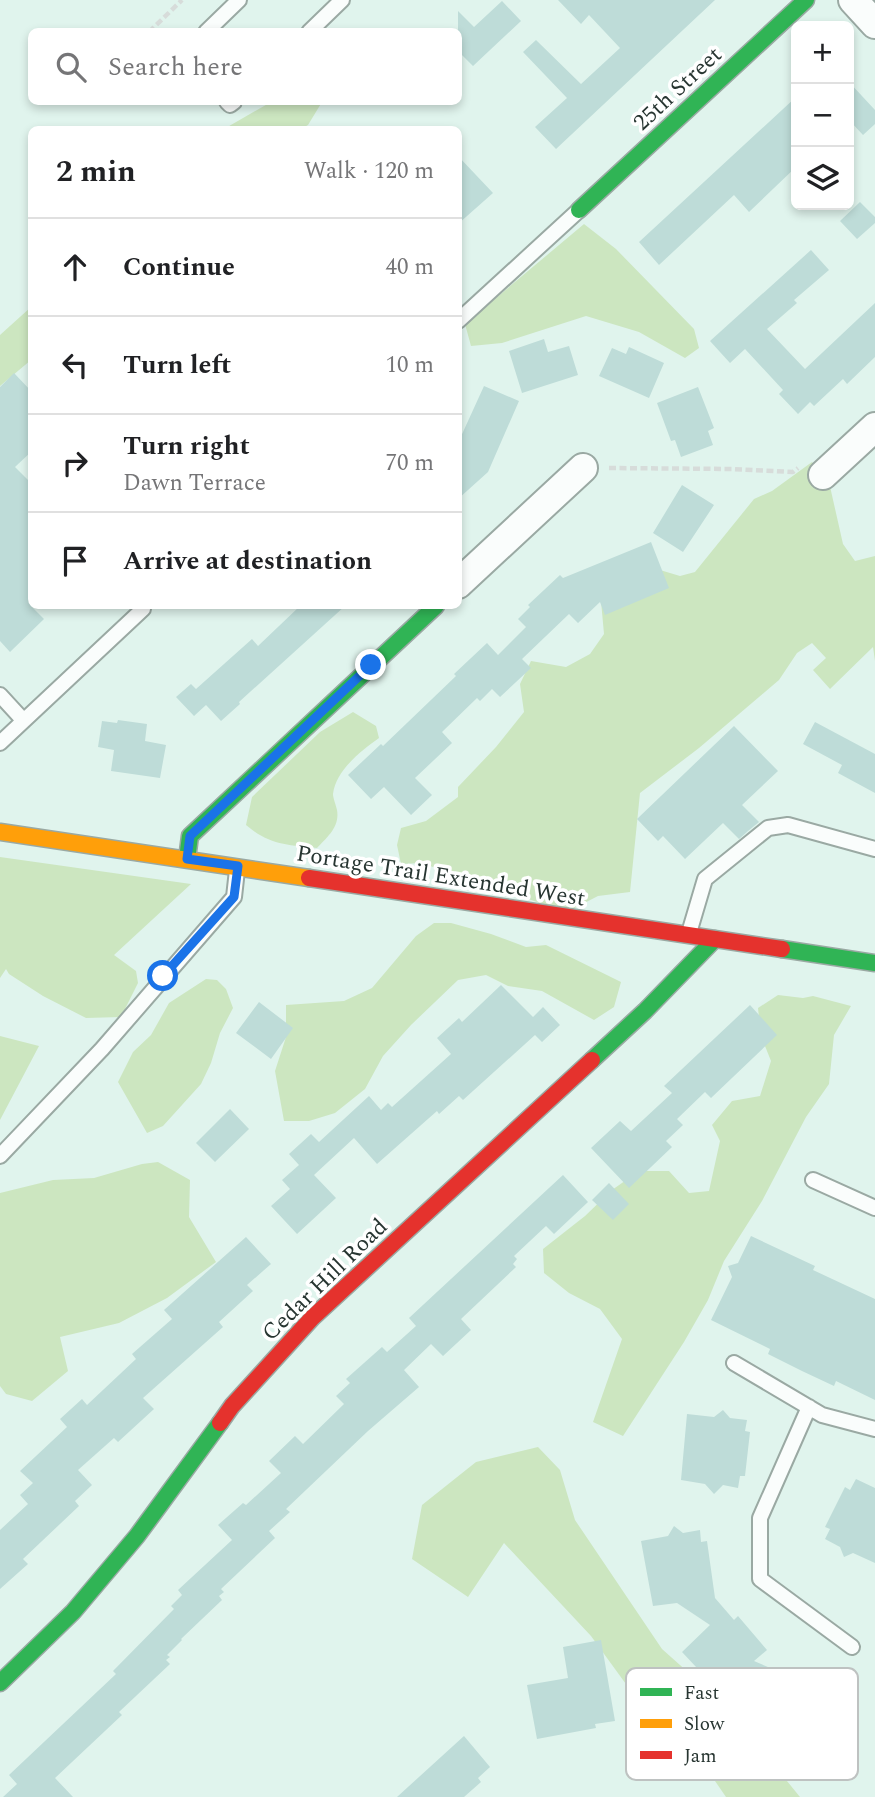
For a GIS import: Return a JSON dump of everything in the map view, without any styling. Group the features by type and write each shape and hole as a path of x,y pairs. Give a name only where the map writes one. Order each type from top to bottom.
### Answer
{"street":[{"name":"25th Street","path":"579,210 806,0"},
{"path":"853,0 875,24"},
{"path":"825,473 875,427"},
{"path":"462,580 583,468"},
{"path":"187,859 190,836 433,609"},
{"name":"Portage Trail Extended West","path":"0,832 875,963"},
{"name":"Cedar Hill Road","path":"0,1684 73,1612 137,1536 232,1406 312,1318 645,1011 715,939"}],"lane":[{"path":"210,28 239,0"},
{"path":"313,28 342,0"},
{"path":"462,317 579,210"},
{"path":"0,743 143,609"},
{"path":"0,695 23,720"},
{"path":"688,935 705,879 768,828 788,825 875,849"},
{"path":"0,1156 102,1049 234,897 238,866"},
{"path":"813,1180 875,1208"},
{"path":"734,1363 822,1415 875,1429"},
{"path":"809,1407 760,1518 760,1579 852,1647"}],"path":[{"path":"153,28 182,0"},
{"path":"583,468 793,472 811,456 825,473"}],"green space":[{"path":"266,105 320,105 306,126 229,126"},
{"path":"584,224 616,249 694,329 699,348 685,358 639,332 586,316 502,343 471,346 465,324"},
{"path":"28,310 28,363 0,386 0,335"},
{"path":"812,462 829,482 843,544 855,561 875,556 875,661 873,647 830,689 813,670 826,658 812,643 797,653 779,680 699,748 640,793 630,892 598,896 567,912 421,863 401,864 397,845 401,828 426,821 458,797 458,787 496,747 524,712 520,684 531,661 566,667 590,654 604,634 601,601 650,567 680,576 695,572 754,499 772,491"},
{"path":"353,712 376,726 379,738 357,755 339,777 333,794 337,822 325,840 317,848 288,845 263,837 246,825 252,797 320,732"},
{"path":"0,857 191,884 114,955 136,971 138,983 121,1017 86,1018 43,996 9,974 6,969 0,978"},
{"path":"434,923 451,923 526,947 546,945 621,982 614,1007 594,1020 542,991 508,986 486,975 458,980 383,1056 365,1089 335,1113 309,1121 284,1121 275,1071 286,1037 286,1005 344,1001 372,988 416,936"},
{"path":"206,979 217,980 226,989 233,1008 220,1033 201,1084 163,1126 147,1133 118,1082 133,1052 151,1035 169,1003"},
{"path":"778,995 803,998 813,996 851,1006 834,1035 829,1084 806,1117 762,1201 724,1261 708,1300 684,1342 623,1436 593,1422 622,1339 600,1309 569,1293 544,1273 543,1249 585,1216 612,1190 639,1171 669,1171 689,1193 709,1191 720,1141 712,1125 732,1101 760,1096 771,1061 761,1036 758,1008"},
{"path":"0,1036 39,1046 0,1120"},
{"path":"158,1162 190,1180 189,1217 216,1262 167,1298 119,1323 60,1337 68,1371 32,1401 6,1394 0,1386 0,1193 53,1180 94,1178"},
{"path":"538,1447 560,1470 575,1520 662,1649 683,1668 626,1668 626,1684 591,1636 504,1543 468,1597 412,1559 422,1505 476,1462"},
{"path":"714,1780 786,1780 800,1797 726,1797"}],"building":[{"path":"558,0 715,0 556,149 535,127 567,98 523,52 536,40 581,84 620,48 589,15 581,24"},
{"path":"502,1 521,21 473,66 462,55 462,28 458,28 458,11 474,27"},
{"path":"854,87 875,110 875,124 863,135 854,125"},
{"path":"791,102 791,172 749,212 734,195 659,265 639,242"},
{"path":"462,160 493,193 462,220"},
{"path":"860,202 875,217 875,223 857,239 840,221"},
{"path":"811,250 829,270 794,300 797,303 767,329 805,369 875,303 875,357 847,384 843,379 814,406 810,402 798,414 779,394 783,390 745,349 730,363 710,341"},
{"path":"544,339 548,352 569,346 578,375 522,393 509,351"},
{"path":"629,347 664,363 649,398 599,376 612,348 626,354"},
{"path":"14,373 28,388 28,455 15,467 28,480 28,609 34,609 44,619 10,652 0,641 0,387"},
{"path":"484,386 519,401 488,472 462,495 462,434"},
{"path":"698,387 714,428 708,431 713,445 681,457 675,440 671,441 657,403"},
{"path":"682,485 714,505 683,552 653,533"},
{"path":"651,542 669,588 605,615 600,602 578,623 569,614 522,659 531,668 500,697 492,689 480,701 477,698 442,732 452,743 415,778 432,795 411,815 384,787 371,799 348,775 381,744 383,746 487,643 498,655 526,627 518,619 530,607 528,605 560,575 563,578"},
{"path":"297,609 342,609 221,721 206,705 194,716 176,697 191,684 196,689 252,639 258,646"},
{"path":"118,720 147,724 145,741 166,745 160,778 111,771 114,750 98,747 102,721 117,723"},
{"path":"815,722 875,754 875,793 838,773 842,765 803,744"},
{"path":"734,726 778,771 742,805 759,822 739,839 723,823 685,859 663,836 658,841 637,819"},
{"path":"501,985 533,1017 543,1007 560,1025 542,1042 535,1035 463,1100 459,1096 439,1114 437,1111 377,1164 354,1138 314,1175 336,1198 297,1234 271,1206 290,1189 282,1180 299,1165 289,1154 311,1134 319,1142 369,1096 381,1110 388,1103 392,1107 451,1054 437,1038 459,1018 462,1022"},
{"path":"259,1002 293,1028 271,1059 236,1033"},
{"path":"750,1005 777,1035 711,1098 705,1092 677,1119 683,1125 666,1141 672,1147 629,1188 591,1148 620,1121 631,1131 672,1093 664,1086"},
{"path":"230,1109 249,1129 215,1162 196,1143"},
{"path":"563,1175 588,1202 554,1234 546,1226 514,1256 517,1259 513,1264 516,1267 461,1319 471,1330 443,1356 431,1344 404,1370 419,1387 286,1509 290,1512 269,1531 275,1538 221,1589 224,1592 219,1596 222,1600 167,1655 170,1657 166,1660 170,1664 119,1712 122,1715 55,1778 73,1797 3,1797 17,1784 9,1775 116,1674 113,1671 174,1609 171,1606 182,1595 178,1590 232,1540 218,1525 243,1503 246,1505 281,1473 269,1461 295,1436 303,1444 344,1404 336,1396 350,1383 346,1379 382,1347 387,1352 416,1326 409,1318"},
{"path":"609,1183 629,1204 613,1220 592,1200"},
{"path":"751,1236 815,1266 813,1270 875,1299 875,1400 836,1381 834,1386 802,1371 768,1354 770,1349 711,1320 732,1277 728,1266 738,1263"},
{"path":"246,1237 271,1264 247,1285 253,1291 219,1322 223,1327 143,1398 154,1409 118,1442 114,1438 78,1470 92,1485 75,1501 79,1506 23,1559 28,1564 0,1589 0,1530 28,1504 20,1495 33,1483 20,1471 67,1427 60,1419 82,1399 87,1405 136,1359 132,1354 172,1319 164,1310"},
{"path":"723,1410 730,1418 747,1420 745,1431 750,1432 745,1476 740,1476 738,1488 723,1485 714,1494 705,1484 681,1480 687,1414 714,1417"},
{"path":"856,1479 875,1488 875,1563 853,1553 844,1557 840,1547 825,1539 830,1529 825,1527 845,1487 850,1490"},
{"path":"674,1526 683,1533 700,1530 701,1542 707,1541 715,1598 734,1620 738,1616 767,1650 754,1661 770,1668 697,1668 682,1652 710,1625 677,1603 653,1606 641,1541 668,1536"},
{"path":"601,1640 615,1721 595,1724 596,1728 537,1739 527,1685 568,1678 563,1647"},
{"path":"464,1736 490,1767 478,1778 481,1782 464,1797 397,1797"}],"traffic: fast":[{"path":"579,210 806,0"},
{"path":"187,859 190,836 433,609"},
{"path":"592,1060 645,1011 715,939"},
{"path":"782,949 875,963"},
{"path":"0,1683 73,1612 137,1536 220,1423"}],"traffic: slow":[{"path":"0,832 309,878"}],"traffic: jam":[{"path":"309,878 782,949"},
{"path":"220,1423 232,1406 312,1318 592,1060"}],"route":[{"path":"163,976 234,897 238,866 187,859 190,836 371,665"}]}
